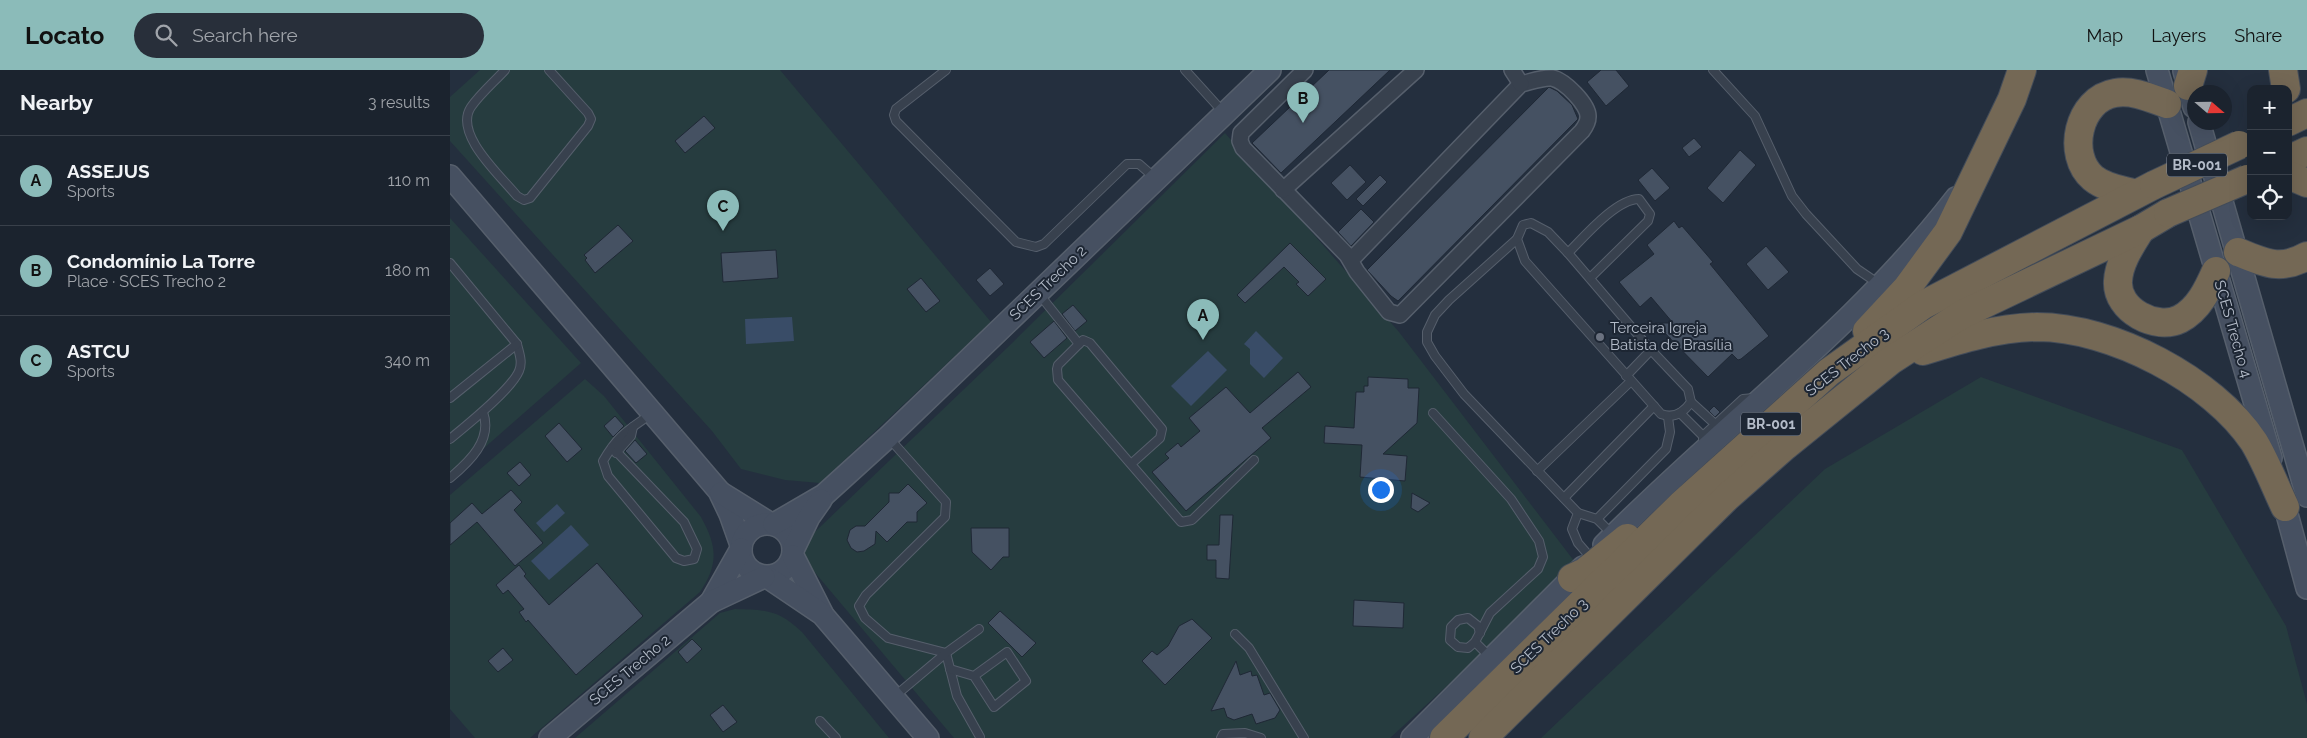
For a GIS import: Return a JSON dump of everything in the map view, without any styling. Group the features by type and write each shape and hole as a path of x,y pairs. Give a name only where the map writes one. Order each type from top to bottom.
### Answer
{"highway":[{"path":"1829,372 1906,288 1942,240 1981,165 2012,99 2022,70"},
{"path":"2283,70 2285,85"},
{"path":"2145,190 2104,185 2093,178 2082,163 2078,146 2081,125 2089,106 2100,98 2113,93 2128,92 2167,104"},
{"path":"2292,120 2307,113"},
{"name":"SCES Trecho 3","path":"1444,738 1681,505 1829,372 1923,305 2145,190 2245,143"},
{"path":"2292,158 2307,151"},
{"path":"2292,177 2307,183"},
{"name":"SCES Trecho 3","path":"1483,738 1726,498 1785,446 1890,361 1961,315 2141,229 2168,213 2247,179"},
{"path":"2141,229 2122,261 2117,282 2121,296 2133,312 2148,320 2164,322 2179,320 2189,313 2204,297 2216,271"},
{"path":"2238,252 2260,262 2278,265 2294,263 2307,256"},
{"path":"1890,361 1983,332 2038,327 2094,335 2147,354 2196,385 2228,411 2254,443 2296,502"},
{"path":"1572,578 1585,572 1652,517 1681,505"}],"street":[{"name":"SCES Trecho 2","path":"772,524 824,495 888,437 1270,70"},
{"path":"1305,70 1241,133 1240,141 1243,148 1351,260 1357,272 1388,312 1400,314 1586,126 1589,118 1587,109 1567,86 1559,81 1551,78 1521,84 1351,260"},
{"path":"1283,190 1416,70"},
{"path":"1512,70 1521,84"},
{"name":"SCES Trecho 4","path":"2157,70 2216,271 2296,502"},
{"name":"SCES Trecho 4","path":"2201,130 2238,252 2296,502 2307,588"},
{"path":"1412,738 1703,444 1761,397 1881,285 1936,223 1981,165"},
{"path":"450,176 718,491 730,514 745,564 757,575 766,577 776,576 784,571 794,552"},
{"path":"718,491 788,533 794,552 822,614"},
{"name":"SCES Trecho 2","path":"794,552 809,517 824,495"},
{"path":"741,547 749,531 755,526 772,524"},
{"name":"SCES Trecho 2","path":"710,602 741,547"},
{"name":"SCES Trecho 2","path":"550,738 710,602 766,577"},
{"path":"766,577 822,614 928,738"}],"lane":[{"path":"505,70 471,107 466,127 480,152 518,196 524,200 530,198 588,126 591,119 588,113 550,70"},
{"path":"946,70 896,110 894,115 896,121 1016,242 1036,247 1044,244 1127,164 1139,164 1157,180"},
{"path":"1185,70 1225,114"},
{"path":"1713,70 1755,116 1792,196 1806,214 1857,269 1881,285"},
{"path":"1568,253 1612,210 1630,199 1638,200 1647,208 1650,214 1648,220 1590,278"},
{"path":"1614,536 1597,518 1578,513 1464,394 1435,356 1427,342 1427,332 1435,314 1516,239 1523,225 1531,223 1548,232 1568,253 1651,350 1688,389 1692,402 1715,424"},
{"path":"1516,239 1525,261 1661,414 1668,417 1680,413 1692,402"},
{"path":"450,263 517,344 521,359 519,371 483,412 450,439"},
{"path":"1038,292 1079,344"},
{"path":"1131,464 1160,438 1162,429 1090,343 1083,340 1058,365 1058,380 1181,522 1192,520 1254,460"},
{"path":"450,398 517,344"},
{"path":"1537,471 1628,379 1651,350"},
{"path":"1680,413 1703,444 1715,424 1743,399 1761,397"},
{"path":"1564,498 1654,406"},
{"path":"450,478 477,452 485,435 486,420 483,412"},
{"path":"614,450 684,522 697,549 694,559 684,561 676,558 608,476 603,461 614,450 627,430 652,413"},
{"path":"1433,413 1511,499 1539,541 1543,557 1538,569 1490,613 1480,633 1475,642 1468,648 1458,647 1450,640 1451,627 1458,620 1468,618 1478,626 1480,633"},
{"path":"1597,518 1666,449 1670,432 1668,417"},
{"path":"888,437 946,502 945,517 866,595 859,606 865,618 888,638 946,652"},
{"path":"1578,513 1572,529 1578,543 1592,558"},
{"path":"894,698 946,652 979,629"},
{"path":"1234,634 1249,648 1304,738"},
{"path":"1475,642 1491,658"},
{"path":"946,652 957,696 980,737"},
{"path":"950,669 974,676 994,707 1026,681 1007,652 974,676"},
{"path":"820,721 836,738"},
{"path":"1221,738 1223,734 1245,733 1261,738"}],"green space":[{"path":"480,70 780,70 991,322 820,483 785,480 741,469 712,431 450,141 450,97"},
{"path":"1225,133 1399,332 1578,566 1390,738 954,738 796,550 1007,348"},
{"path":"450,218 581,363 450,478"},
{"path":"1981,377 2182,450 2286,626 2307,704 2307,738 1541,738 1825,469"},
{"path":"585,379 604,396 701,517 713,546 713,564 700,592 530,738 475,738 450,709 450,495"},
{"path":"735,609 772,613 779,615 794,625 802,632 889,738 575,738 720,613"}],"water":[{"path":"792,317 794,341 746,344 745,319"},
{"path":"1256,331 1283,358 1264,378 1250,364 1250,349 1244,344"},
{"path":"1208,351 1227,370 1191,406 1171,386"},
{"path":"557,504 565,513 544,532 536,523"},
{"path":"571,525 589,545 549,580 531,561"}],"building":[{"path":"1329,70 1390,70 1281,173 1252,143"},
{"path":"1601,70 1616,70 1629,86 1606,106 1587,82"},
{"path":"1549,87 1557,91 1572,105 1578,119 1398,301 1391,296 1367,270"},
{"path":"704,116 715,128 685,153 675,141"},
{"path":"1694,138 1702,147 1689,157 1682,148"},
{"path":"1740,150 1756,165 1723,203 1707,188"},
{"path":"1350,165 1366,182 1347,200 1331,183"},
{"path":"1652,168 1670,188 1655,201 1638,180"},
{"path":"1380,175 1387,182 1363,206 1356,199"},
{"path":"1361,209 1374,222 1351,246 1338,232"},
{"path":"1674,221 1679,228 1682,226 1713,262 1710,264 1769,336 1741,359 1738,360 1732,354 1708,377 1655,323 1673,323 1651,297 1640,307 1619,282 1654,254 1647,245"},
{"path":"618,225 633,241 595,273 585,260 587,258 584,255"},
{"path":"1290,243 1326,279 1308,296 1296,284 1299,282 1284,267 1245,303 1237,295"},
{"path":"1766,246 1789,272 1768,290 1746,264"},
{"path":"776,250 778,278 723,282 721,253"},
{"path":"990,268 1004,284 990,296 976,280"},
{"path":"921,278 940,301 926,312 907,289"},
{"path":"1073,305 1087,321 1075,331 1062,314"},
{"path":"1054,321 1067,338 1044,358 1030,342"},
{"path":"1298,372 1311,387 1262,428 1271,438 1186,511 1152,472 1169,458 1165,454 1178,443 1181,447 1200,431 1189,418 1226,387 1250,413"},
{"path":"1368,377 1408,379 1408,388 1419,388 1417,423 1383,454 1407,456 1405,481 1360,477 1362,445 1324,443 1325,426 1354,428 1356,392 1364,392 1364,386 1368,386"},
{"path":"1714,406 1720,412 1715,417 1709,411"},
{"path":"615,416 624,426 613,437 604,426"},
{"path":"559,423 582,449 567,462 545,436"},
{"path":"635,440 647,454 636,463 625,451"},
{"path":"520,462 531,475 519,486 507,473"},
{"path":"908,484 927,503 917,512 917,522 907,522 887,542 876,531 875,544 864,551 857,552 851,548 847,540 850,530 856,526 865,526 889,502 889,493 899,493"},
{"path":"511,490 522,502 514,510 543,543 515,566 477,522 450,545 450,523 472,503 482,514"},
{"path":"1412,493 1430,503 1418,512 1411,508"},
{"path":"1220,515 1233,515 1229,579 1216,578 1216,560 1207,560 1207,545 1219,545"},
{"path":"971,528 1009,528 1009,557 1003,557 991,570 972,552"},
{"path":"597,563 643,616 576,675 528,620 526,622 519,612 524,609 508,590 503,594 496,585 519,565 526,574 524,576 549,605"},
{"path":"1354,600 1404,603 1403,628 1353,626"},
{"path":"1000,611 1036,643 1022,657 988,623"},
{"path":"1192,619 1212,638 1165,685 1142,661 1152,651 1157,655 1168,646 1179,626"},
{"path":"692,639 702,649 687,663 678,652"},
{"path":"503,648 513,660 498,672 488,661"},
{"path":"1236,661 1240,675 1251,671 1252,676 1257,675 1264,695 1270,693 1280,710 1275,718 1256,724 1252,714 1234,720 1227,717 1224,708 1211,711"},
{"path":"723,705 737,722 723,732 710,715"}],"place":[{"name":"Condomínio La Torre","path":"1303,123"},
{"name":"ASTCU","path":"723,231"},
{"name":"Terceira Igreja Batista de Brasília","path":"1600,337"},
{"name":"ASSEJUS","path":"1203,340"}]}
